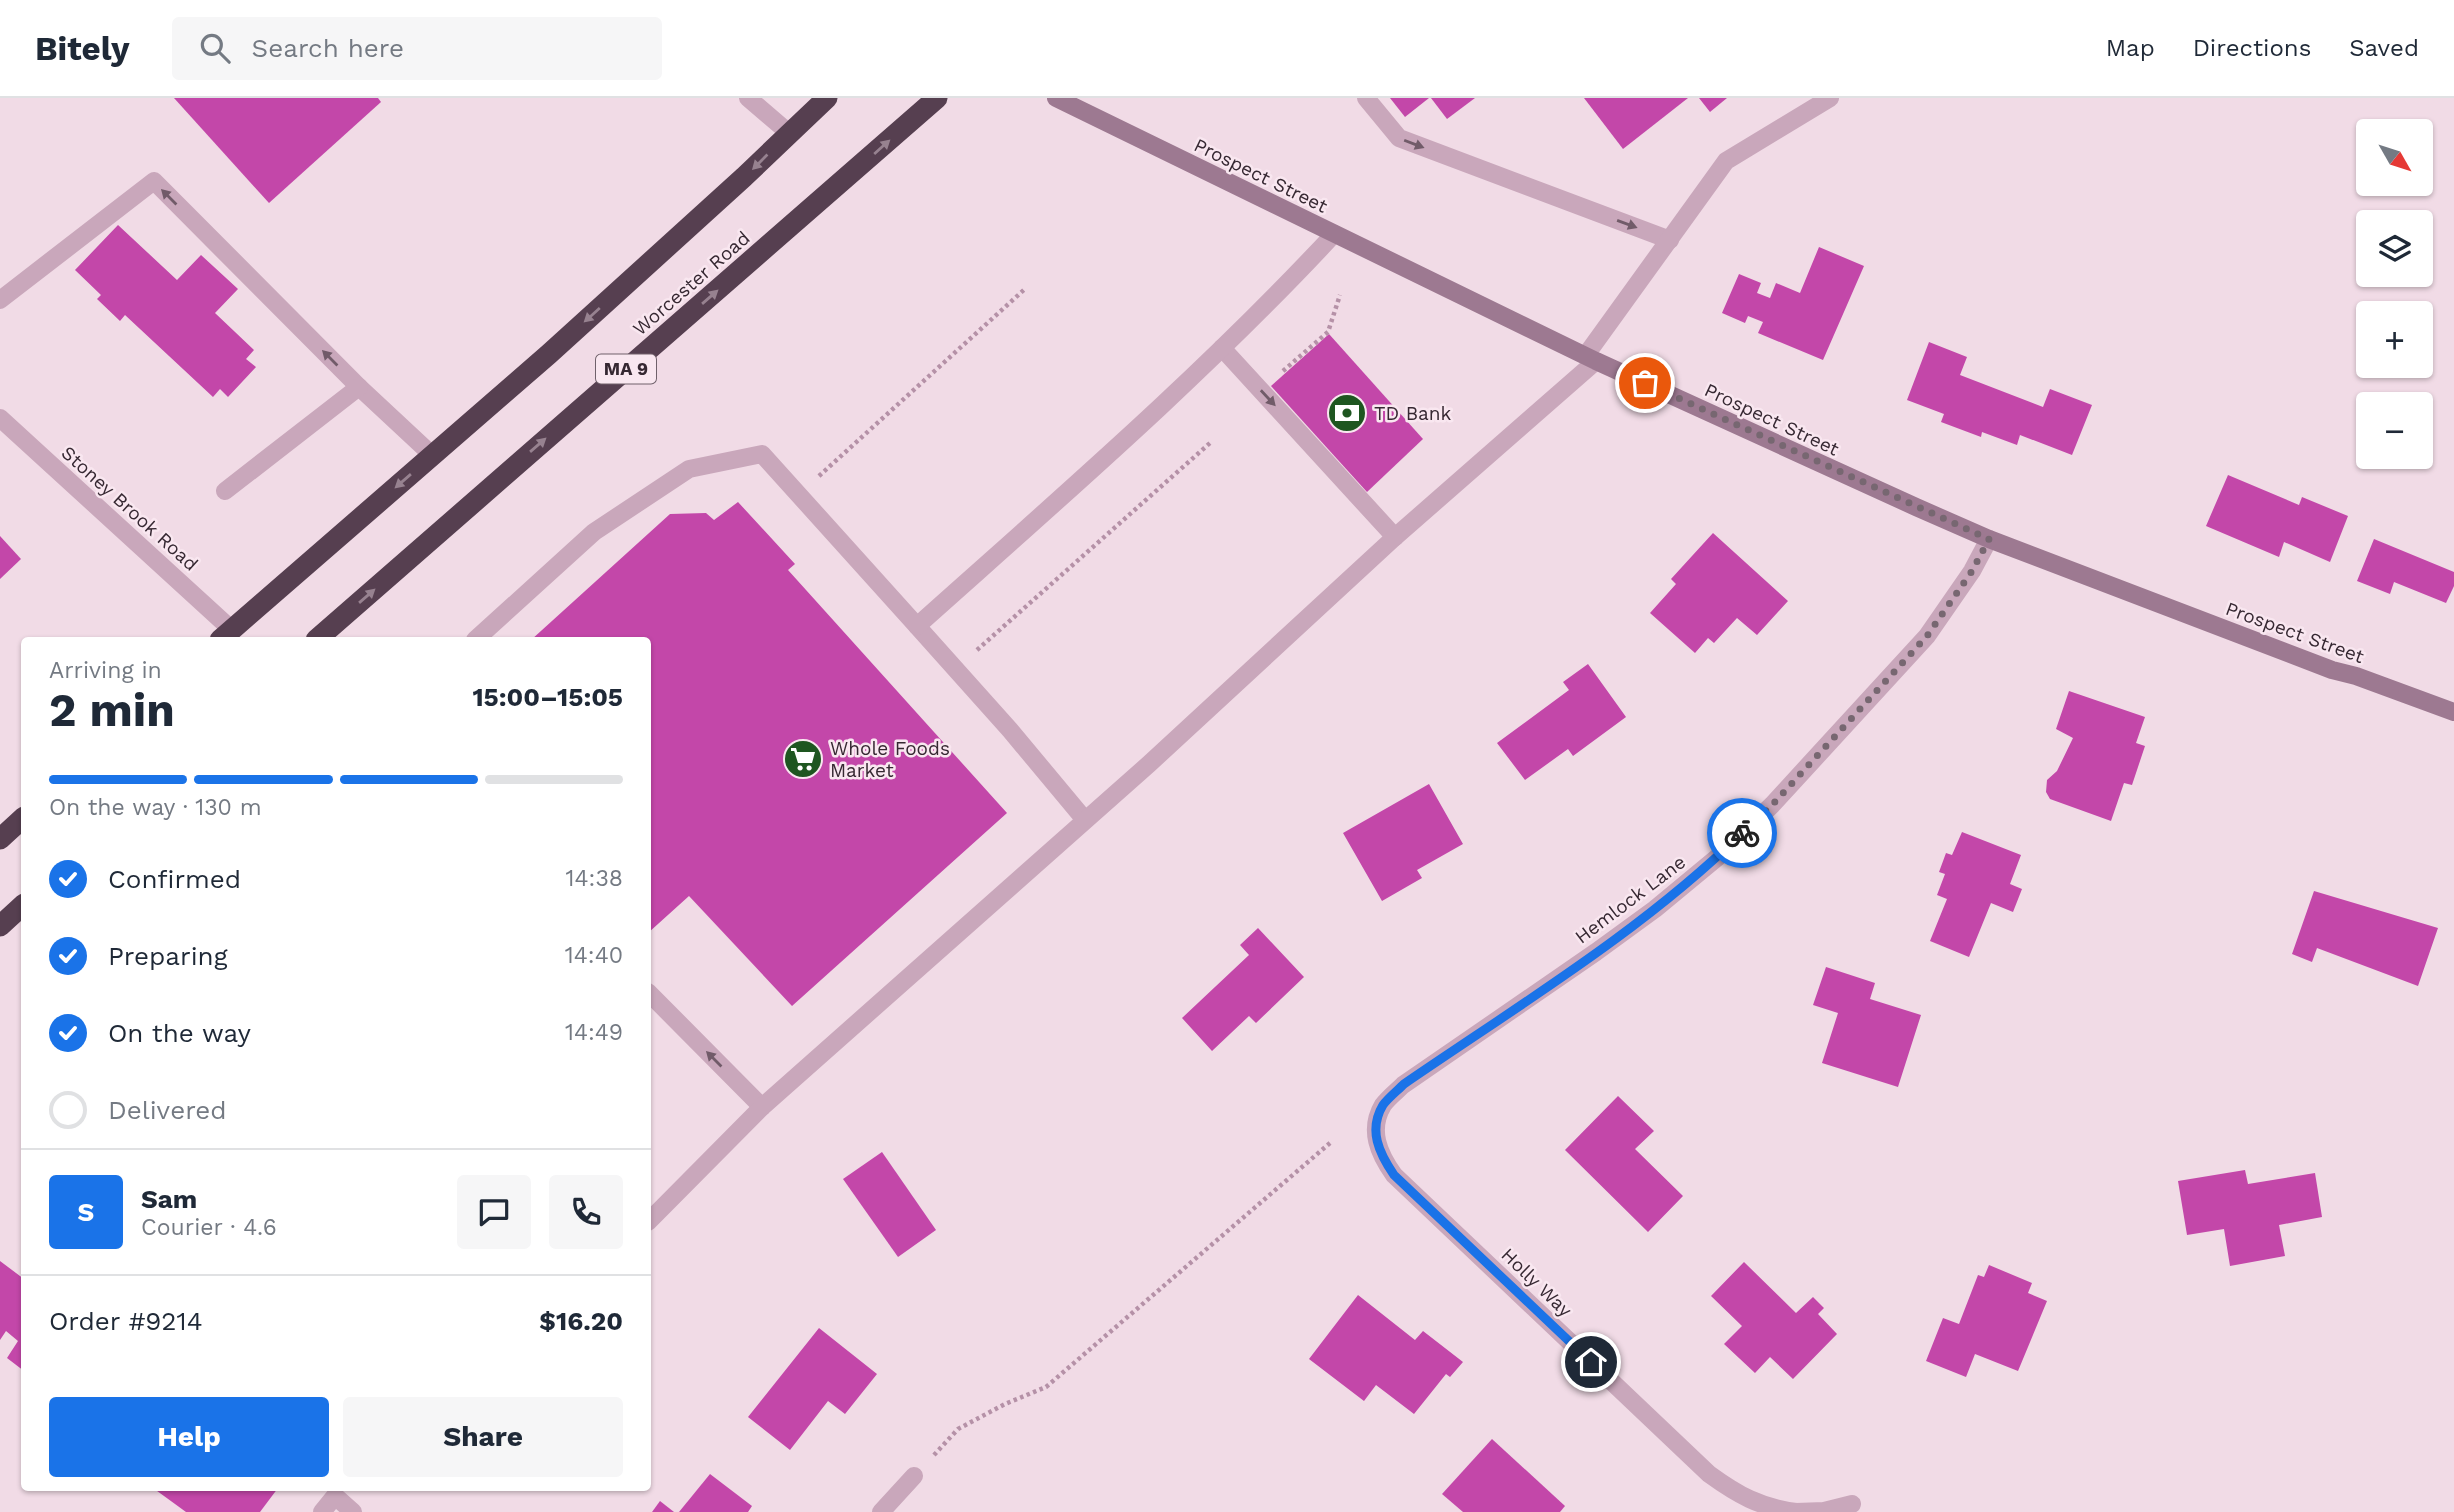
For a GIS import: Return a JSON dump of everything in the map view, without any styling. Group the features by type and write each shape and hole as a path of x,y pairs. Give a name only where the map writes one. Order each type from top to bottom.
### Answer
{"highway":[{"path":"226,635 570,335 828,98"},
{"name":"Worcester Road","path":"319,637 937,98"},
{"path":"0,839 21,820"},
{"path":"0,926 21,907"}],"street":[{"path":"748,98 789,133"},
{"name":"Prospect Street","path":"1056,98 1591,358 1989,539 2332,670 2356,676 2454,712"},
{"path":"1366,98 1399,138 1670,240"},
{"path":"651,1219 762,1107 1149,764 1591,358 1726,161 1830,98"},
{"path":"2,298 153,181 359,387 432,455"},
{"path":"917,626 1117,448 1290,281 1334,234"},
{"path":"1222,348 1395,537"},
{"path":"225,491 359,387"},
{"name":"Stoney Brook Road","path":"0,418 226,635"},
{"path":"478,637 594,532 689,469 762,454 1010,730 1085,820"},
{"name":"Hemlock Lane","path":"1375,1129 1383,1105 1404,1084 1606,945 1719,856 1772,805 1927,636 1972,571 1989,539"},
{"path":"651,995 762,1107"},
{"name":"Holly Way","path":"1375,1129 1380,1155 1394,1175 1709,1474 1738,1495 1770,1508 1796,1512 1824,1511 1852,1504"},
{"path":"881,1512 914,1476"},
{"path":"322,1512 335,1496 353,1512"}],"path":[{"path":"813,481 1026,288"},
{"path":"1274,378 1328,332 1340,295"},
{"path":"969,658 1209,443"},
{"path":"914,1476 958,1429 1005,1404 1046,1387 1330,1143"}],"building":[{"path":"174,98 378,98 381,102 269,203"},
{"path":"1390,98 1429,98 1405,117"},
{"path":"1431,98 1475,98 1447,119"},
{"path":"1584,98 1688,98 1623,149"},
{"path":"1699,98 1727,98 1710,112"},
{"path":"118,225 177,280 201,255 238,289 215,313 254,350 246,359 256,367 228,397 220,389 213,397 125,315 120,321 97,299 101,295 75,270"},
{"path":"1819,247 1864,266 1823,360 1758,333 1763,322 1748,316 1745,323 1722,313 1739,274 1761,283 1757,293 1770,298 1776,283 1800,293"},
{"name":"TD Bank","path":"1329,334 1423,439 1367,492 1271,386"},
{"path":"1929,342 1967,357 1960,375 2043,407 2050,389 2092,405 2072,455 2020,435 2017,445 1982,432 1981,437 1941,422 1944,414 1907,400"},
{"path":"2228,475 2299,505 2302,497 2348,516 2330,562 2284,542 2279,557 2206,526"},
{"name":"Whole Foods Market","path":"738,502 795,564 788,570 1007,813 792,1006 689,896 651,930 651,637 534,637 670,514 706,513 714,520"},
{"path":"1713,533 1788,601 1757,635 1737,618 1714,643 1708,638 1695,653 1650,613 1676,584 1671,579"},
{"path":"0,536 21,559 0,579"},
{"path":"2374,539 2454,572 2454,586 2446,603 2394,582 2390,594 2357,581"},
{"path":"1588,664 1626,717 1573,756 1568,749 1525,780 1497,743 1569,690 1563,682"},
{"path":"2069,691 2145,717 2136,743 2145,746 2132,785 2124,783 2111,821 2050,799 2046,792 2047,780 2057,771 2073,738 2056,729"},
{"path":"1429,784 1463,844 1417,870 1422,878 1382,901 1343,833"},
{"path":"1962,832 2021,855 2010,884 2022,889 2013,912 1991,903 1969,957 1930,941 1947,899 1937,895 1945,874 1939,872 1946,853 1952,855"},
{"path":"2314,891 2438,928 2418,986 2317,948 2312,962 2292,954"},
{"path":"1258,928 1304,977 1256,1023 1249,1016 1212,1051 1182,1018 1249,955 1240,945"},
{"path":"1826,967 1875,983 1870,999 1921,1015 1898,1087 1822,1063 1838,1013 1813,1005"},
{"path":"1618,1096 1654,1131 1635,1149 1683,1196 1648,1232 1565,1150"},
{"path":"882,1152 936,1230 898,1257 843,1179"},
{"path":"2245,1170 2248,1184 2315,1173 2322,1217 2279,1225 2285,1256 2230,1266 2224,1229 2187,1235 2178,1181"},
{"path":"0,1261 21,1277 21,1369 7,1358 18,1341 6,1331 0,1340"},
{"path":"1744,1262 1796,1313 1813,1297 1824,1308 1818,1314 1837,1334 1793,1379 1770,1357 1755,1373 1724,1344 1742,1326 1711,1296"},
{"path":"1989,1265 2032,1283 2028,1293 2047,1301 2018,1371 1975,1354 1966,1377 1926,1361 1943,1318 1959,1324 1978,1275 1984,1277"},
{"path":"1358,1295 1415,1340 1423,1331 1463,1362 1450,1377 1446,1374 1414,1414 1376,1385 1364,1401 1309,1359"},
{"path":"819,1328 877,1374 845,1414 828,1401 790,1450 748,1417"},
{"path":"1492,1439 1565,1506 1560,1512 1463,1512 1442,1494"},
{"path":"710,1474 752,1506 748,1512 679,1512"},
{"path":"157,1491 276,1491 260,1512 186,1512"},
{"path":"660,1501 674,1512 652,1512"}],"way so far":[{"path":"1645,383 1989,539 1949,607 1927,636 1772,805 1742,833"}],"place":[{"name":"TD Bank","path":"1347,413"},
{"name":"Whole Foods Market","path":"803,759"}],"route":[{"path":"1591,1362 1394,1175 1380,1155 1375,1129 1383,1105 1404,1084 1655,909 1719,856 1742,833"}]}
